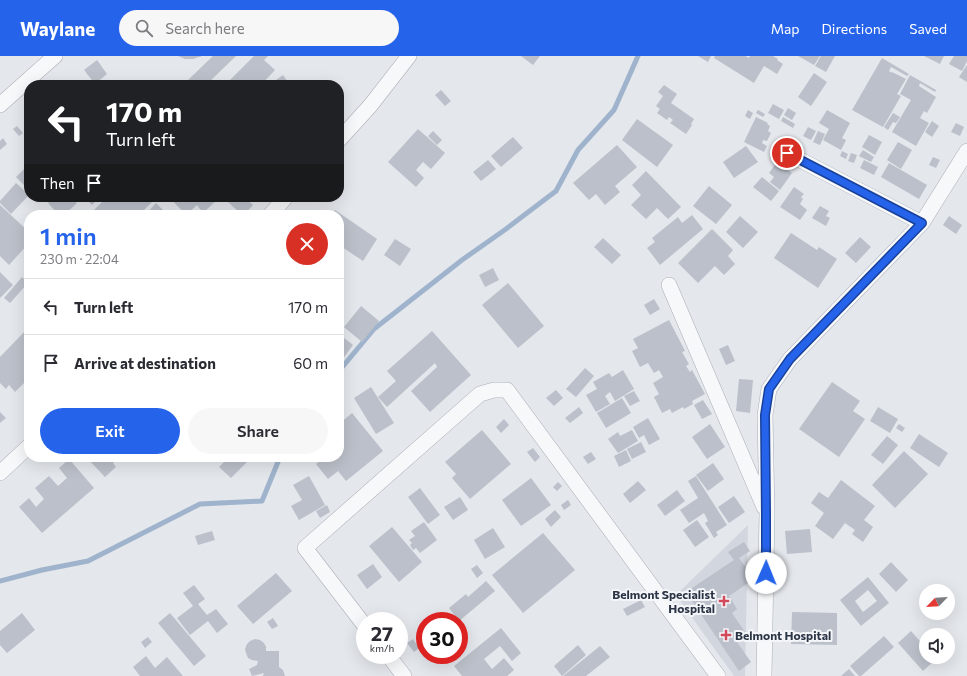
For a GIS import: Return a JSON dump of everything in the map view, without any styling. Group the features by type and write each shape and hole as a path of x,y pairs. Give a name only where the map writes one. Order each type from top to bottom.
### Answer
{"street":[{"path":"28,80 55,56"},
{"path":"344,135 370,106 409,56"},
{"path":"0,105 24,84"},
{"path":"764,676 766,514 765,415 769,389 790,359 922,223 967,150"},
{"path":"787,153 922,223"},
{"path":"274,210 282,202"},
{"path":"669,285 766,514"},
{"path":"356,614 305,548 480,394 494,390 507,390 718,676"},
{"path":"0,473 24,451"},
{"path":"395,664 404,676"}],"shaded area":[{"name":"Belmont Hospital","path":"748,525 745,676 734,676 676,595"}],"building":[{"path":"178,56 202,56 193,59 185,59"},
{"path":"213,56 236,56 211,80 188,80"},
{"path":"254,56 268,56 264,60 275,70 266,80 230,80"},
{"path":"521,56 540,56 533,65"},
{"path":"698,56 711,56 708,62"},
{"path":"715,56 745,56 749,58 750,56 773,56 783,64 777,74 764,66 754,83 714,58"},
{"path":"798,56 820,56 814,65"},
{"path":"821,56 835,56 826,72 815,66"},
{"path":"924,56 944,56 940,64"},
{"path":"954,56 967,56 967,61 962,71 949,64"},
{"path":"882,58 909,74 907,76 891,67 889,71 906,79 897,94 901,96 883,127 852,110"},
{"path":"97,60 107,74 100,80 92,80 84,70"},
{"path":"967,65 967,82 959,77"},
{"path":"814,73 827,82 811,106 798,97"},
{"path":"283,75 286,80 276,80"},
{"path":"910,75 936,90 935,92 920,83 919,86 936,97 927,113 924,111 920,118 929,123 916,146 892,132 911,100 900,94"},
{"path":"664,85 677,94 671,103 694,119 686,134 670,123 673,120 669,117 667,120 657,113 660,109 656,106 663,96 658,92"},
{"path":"441,90 451,101 445,106 435,95"},
{"path":"773,104 784,110 779,119 768,113"},
{"path":"788,108 796,113 792,120 784,115"},
{"path":"748,110 753,113 750,119 745,116"},
{"path":"758,110 765,114 763,117 756,113"},
{"path":"827,110 850,123 842,138 846,140 841,150 823,140 829,129 819,123"},
{"path":"893,113 900,117 896,123 893,122 888,130 884,127"},
{"path":"756,117 768,123 767,124 770,126 768,131 771,133 767,141 763,140 762,143 767,146 764,152 744,142"},
{"path":"783,117 795,124 793,128 781,121"},
{"path":"637,119 673,145 657,167 622,140"},
{"path":"932,121 939,126 932,137 925,132"},
{"path":"956,123 964,127 960,136 951,132"},
{"path":"17,126 23,133 19,136 13,129"},
{"path":"808,127 816,131 811,140 803,136"},
{"path":"418,129 445,153 431,169 423,162 416,170 424,178 416,187 388,162"},
{"path":"433,131 442,140 437,145 428,136"},
{"path":"818,131 825,134 820,145 813,142"},
{"path":"869,135 882,142 875,155 862,147"},
{"path":"513,137 523,148 501,167 491,156"},
{"path":"3,138 7,144 0,150 0,141"},
{"path":"898,142 912,150 901,169 887,160"},
{"path":"617,145 637,167 615,186 620,192 605,205 596,194 589,200 573,183"},
{"path":"746,146 758,162 734,178 723,162"},
{"path":"863,150 874,157 871,162 859,156"},
{"path":"842,151 848,154 846,159 840,156"},
{"path":"851,153 857,155 854,163 848,161"},
{"path":"933,157 940,160 936,168 929,165"},
{"path":"488,160 496,169 481,181 473,172"},
{"path":"864,160 878,167 874,175 860,168"},
{"path":"777,162 792,173 780,190 770,182 774,177 769,173"},
{"path":"889,163 927,185 919,199 881,177"},
{"path":"24,169 24,185 16,177"},
{"path":"646,171 681,207 668,219 657,208 646,219 631,205 641,195 632,185"},
{"path":"762,177 779,191 771,201 753,187"},
{"path":"16,183 24,190 24,200 11,214 0,203 0,201"},
{"path":"709,186 732,205 716,224 693,206"},
{"path":"794,187 804,194 801,197 803,199 800,204 807,210 800,220 780,207"},
{"path":"102,202 152,202 144,210 94,210"},
{"path":"174,202 215,202 206,210 201,210 197,205 192,210 181,210"},
{"path":"228,202 250,202 253,205 248,210 237,210"},
{"path":"48,203 77,203 69,210 54,210"},
{"path":"156,203 163,210 150,210"},
{"path":"0,205 24,227 24,248 9,265 0,256"},
{"path":"820,206 829,211 826,216 830,218 826,226 812,218"},
{"path":"692,215 703,229 660,265 647,248 655,242 652,238 678,217 682,223"},
{"path":"344,216 377,239 363,261 344,248"},
{"path":"740,216 758,232 743,248 726,232"},
{"path":"949,216 962,225 956,234 943,225"},
{"path":"712,229 733,250 728,256 735,264 724,275 715,266 698,283 678,263"},
{"path":"791,233 817,250 819,247 837,259 818,288 774,258"},
{"path":"860,237 871,247 856,263 845,253"},
{"path":"603,238 621,255 612,264 594,247"},
{"path":"395,239 411,249 400,266 384,255"},
{"path":"493,268 499,280 485,287 479,275"},
{"path":"0,272 13,285 0,298"},
{"path":"22,277 24,279 24,287 10,303 4,298"},
{"path":"508,283 544,326 518,348 482,305"},
{"path":"654,299 660,309 650,315 644,305"},
{"path":"361,306 379,321 362,342 344,327"},
{"path":"669,320 685,351 682,352 689,364 686,366 690,372 692,370 705,394 692,401 693,404 684,409 683,407 672,413 670,409 662,413 654,397 659,394 653,383 663,377 659,370 654,373 648,363 640,367 632,351 638,348 633,339"},
{"path":"432,331 471,375 430,412 411,391 437,367 435,363 387,407 378,397 396,381 387,371"},
{"path":"24,332 24,383 15,392 9,385 6,389 0,383 0,357"},
{"path":"344,338 353,345 344,357"},
{"path":"728,345 735,361 726,365 719,349"},
{"path":"585,368 594,376 576,397 566,389"},
{"path":"623,370 634,389 615,401 610,392 605,396 610,404 596,412 586,395 597,389 593,382 609,373 612,377"},
{"path":"739,379 753,380 750,413 736,411"},
{"path":"832,382 860,401 853,411 865,419 839,457 799,429"},
{"path":"371,387 394,423 376,434 354,398"},
{"path":"556,390 563,398 554,406 546,398"},
{"path":"634,391 640,401 630,406 624,396"},
{"path":"622,398 631,413 606,428 597,413"},
{"path":"703,400 712,414 702,419 694,405"},
{"path":"579,407 583,413 570,423 565,418"},
{"path":"878,407 898,419 890,433 870,421"},
{"path":"0,412 6,418 0,423"},
{"path":"352,413 383,451 346,481 338,471 328,479 316,464 319,462 344,462 344,420"},
{"path":"648,418 660,439 649,445 644,435 639,438 633,427"},
{"path":"504,419 509,425 501,433 496,427"},
{"path":"710,424 725,447 707,459 692,437"},
{"path":"899,424 905,428 902,432 896,428"},
{"path":"482,430 511,464 470,499 452,478 456,474 445,462"},
{"path":"632,430 638,441 618,453 608,439 618,432 620,436"},
{"path":"919,434 948,453 939,467 910,448"},
{"path":"887,436 898,445 883,464 871,455"},
{"path":"641,442 646,452 632,459 627,449"},
{"path":"533,448 540,457 535,462 527,452"},
{"path":"626,450 631,461 619,467 614,456"},
{"path":"904,451 928,474 895,508 872,485"},
{"path":"591,452 596,459 588,464 583,457"},
{"path":"66,462 72,462 94,488 42,533 19,507 29,498 36,507 44,499 35,488 49,476 58,486 67,478 59,468"},
{"path":"91,462 114,462 113,463 116,467 105,477"},
{"path":"224,462 247,462 231,478 219,467"},
{"path":"713,463 724,479 708,491 696,475"},
{"path":"309,476 325,505 299,520 291,506 302,500 293,485"},
{"path":"696,476 727,525 716,532 718,535 714,538 705,523 708,521 704,513 689,523 680,510 698,498 688,481"},
{"path":"531,478 551,505 521,526 502,500"},
{"path":"841,480 875,506 864,520 873,527 863,542 852,534 855,530 845,523 833,539 815,526 824,513 811,503 819,492 828,498"},
{"path":"638,481 646,490 630,503 623,494"},
{"path":"558,482 562,486 557,491 553,487"},
{"path":"420,488 440,515 428,524 408,497"},
{"path":"677,490 685,501 665,516 657,505"},
{"path":"734,496 745,512 729,523 718,507"},
{"path":"460,497 468,510 453,520 444,507"},
{"path":"568,500 571,505 564,510 561,505"},
{"path":"327,505 330,512 320,518 316,511"},
{"path":"555,510 561,517 551,527 545,519"},
{"path":"697,520 709,537 695,547 683,530"},
{"path":"424,522 437,540 420,553 416,548 413,550 410,545 412,543 409,540 415,536 411,531"},
{"path":"392,527 422,562 399,582 369,546"},
{"path":"493,528 505,547 485,559 474,540"},
{"path":"810,529 812,552 787,554 785,531"},
{"path":"212,531 215,540 198,545 195,536"},
{"path":"543,533 575,570 523,613 492,575"},
{"path":"744,542 750,551 739,558 754,579 729,596 737,609 732,613 747,635 737,642 751,662 739,671 686,592 734,560 728,552"},
{"path":"891,562 908,580 896,592 879,574"},
{"path":"373,564 382,577 367,589 357,575"},
{"path":"477,565 483,573 477,578 471,569"},
{"path":"276,573 292,591 253,624 237,606"},
{"path":"868,577 889,603 861,626 840,600","holes":["868,590 877,601 863,612 855,601"]},
{"path":"486,581 495,591 468,614 468,612 452,612 449,608 466,594 468,597"},
{"path":"194,585 205,599 198,604 207,615 216,609 228,624 217,633 208,621 190,635 177,618 193,606 183,593"},
{"path":"641,600 645,607 627,616 623,609"},
{"path":"792,612 837,613 837,645 791,644"},
{"path":"22,613 35,630 7,653 0,645 0,631"},
{"path":"170,613 206,656 194,666 158,623"},
{"path":"273,618 278,626 272,629 267,622"},
{"path":"501,628 521,653 512,661 500,646 484,659 492,669 504,658 514,670 507,676 462,676 454,666 456,664 468,664 468,655"},
{"path":"911,631 919,640 919,664 931,664 923,671 898,643"},
{"path":"884,636 894,647 861,676 859,676 850,666"},
{"path":"148,637 152,642 145,648 141,642"},
{"path":"255,639 264,643 266,651 279,651 279,667 283,670 285,676 263,676 264,673 252,676 249,669 257,665 258,661 248,658 245,649 250,641"},
{"path":"413,639 416,644 416,650 414,652 408,644 408,642"},
{"path":"578,645 586,655 562,676 554,666"},
{"path":"600,646 610,657 586,676 563,676"},
{"path":"146,656 155,668 167,657 183,676 140,676 133,667"},
{"path":"849,669 855,676 841,676"}],"waterway":[{"path":"344,365 374,329 462,260 556,191 578,150 614,110 638,56"},
{"path":"0,581 42,570 88,561 200,504 262,501 278,462"}],"place":[{"name":"Belmont Specialist Hospital","path":"724,601"},
{"name":"Belmont Hospital","path":"726,635"}],"route":[{"path":"766,573 765,415 769,389 790,359 922,223 787,153"}]}
